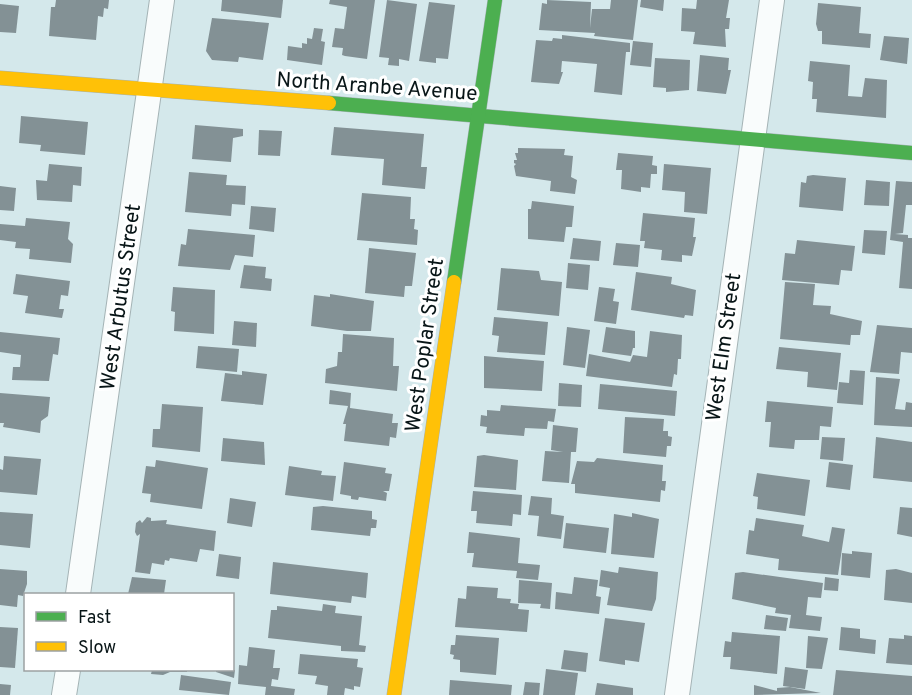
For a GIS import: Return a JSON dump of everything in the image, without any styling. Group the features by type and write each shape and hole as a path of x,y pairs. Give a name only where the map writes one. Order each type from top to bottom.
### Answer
{"street":[{"name":"West Arbutus Street","path":"78,593 162,0"},
{"name":"West Poplar Street","path":"394,695 495,0"},
{"name":"West Elm Street","path":"677,695 751,139 772,0"},
{"name":"North Aranbe Avenue","path":"0,78 479,114 912,153"},
{"path":"64,695 68,671"}],"building":[{"path":"56,0 109,0 108,9 104,8 103,17 98,16 96,40 49,36 51,7 55,7"},
{"path":"222,0 283,0 281,18 221,11"},
{"path":"330,0 375,0 367,59 342,55 343,48 332,47 335,28 344,29 347,7 329,4"},
{"path":"387,0 417,4 409,61 399,59 399,66 388,65 389,58 379,57"},
{"path":"547,0 591,2 590,28 592,9 610,9 611,0 638,0 633,40 594,36 595,33 539,30 542,3 547,4"},
{"path":"641,0 664,0 663,11 640,7"},
{"path":"697,0 729,0 726,18 730,18 729,29 725,29 726,47 693,44 695,32 681,31 682,8 696,9"},
{"path":"429,2 455,5 448,59 436,58 436,63 419,61"},
{"path":"818,3 861,7 859,33 871,34 870,48 822,44 822,31 818,31 816,24"},
{"path":"0,4 19,6 16,33 0,32"},
{"path":"212,18 269,23 263,60 239,57 238,62 212,60 206,51"},
{"path":"314,28 323,29 321,41 325,42 322,65 287,60 288,46 302,48 302,43 307,44 307,38 312,39"},
{"path":"562,35 630,43 630,52 626,52 622,95 594,92 597,64 562,61 561,72 563,72 559,84 531,82 536,40 552,41 553,38 562,39"},
{"path":"884,36 909,38 907,64 880,60"},
{"path":"633,41 653,43 651,67 630,65"},
{"path":"700,55 729,58 728,70 731,70 726,94 697,91"},
{"path":"655,58 690,60 689,90 666,92 666,88 653,87"},
{"path":"810,61 850,65 848,96 862,97 865,78 887,80 886,118 816,112 817,99 812,99 813,82 808,81"},
{"path":"21,116 88,122 85,155 40,151 41,145 19,143"},
{"path":"195,125 243,129 243,136 233,138 231,162 192,159"},
{"path":"334,127 424,134 421,167 427,167 425,189 382,185 384,159 331,155"},
{"path":"259,130 282,131 280,156 258,155"},
{"path":"518,148 565,149 564,155 573,156 571,177 577,180 575,194 550,191 551,181 516,176 514,160 517,160 515,153 518,153"},
{"path":"618,153 653,156 652,165 657,166 657,174 651,174 650,188 641,187 641,192 621,189 622,170 616,170"},
{"path":"49,164 82,167 81,186 73,185 72,202 37,200 36,180 47,181"},
{"path":"664,164 711,168 707,214 684,212 685,192 662,190"},
{"path":"189,172 227,175 226,185 246,186 245,205 232,204 231,216 185,212"},
{"path":"807,176 846,178 843,211 799,207 801,182 806,183"},
{"path":"866,180 890,182 889,206 864,205"},
{"path":"896,181 912,182 912,205 906,205 903,233 895,234 908,235 908,238 912,238 912,289 899,288 903,242 890,240"},
{"path":"0,186 16,188 14,211 0,210"},
{"path":"362,193 411,197 410,219 415,219 414,229 418,230 417,245 357,240"},
{"path":"532,201 574,206 572,227 566,227 564,242 528,239 528,209 531,209"},
{"path":"251,206 276,208 274,232 249,229"},
{"path":"643,213 695,218 693,237 696,237 692,256 682,255 682,262 661,260 662,250 644,248 645,241 640,241"},
{"path":"26,218 70,222 68,239 73,244 71,263 29,259 30,249 15,248 16,242 0,240 0,224 25,226"},
{"path":"188,229 255,235 253,257 235,255 230,270 178,266 181,244 186,245"},
{"path":"864,230 887,231 885,255 862,253"},
{"path":"573,238 601,241 599,261 570,259"},
{"path":"797,240 855,246 852,271 841,270 839,285 782,280 785,253 795,254"},
{"path":"616,243 640,245 638,267 613,265"},
{"path":"369,248 416,253 412,286 405,286 404,297 365,293"},
{"path":"568,263 590,265 588,290 566,288"},
{"path":"244,265 266,267 265,278 272,279 271,291 240,288"},
{"path":"501,268 539,271 541,280 562,282 559,316 497,310"},
{"path":"636,272 672,277 671,284 696,290 693,316 685,315 684,318 631,310"},
{"path":"16,274 70,281 68,296 61,295 59,309 64,309 62,318 25,313 28,296 13,294"},
{"path":"785,282 815,284 813,305 831,306 830,314 862,321 860,335 851,335 850,345 780,339"},
{"path":"173,287 215,290 214,334 174,331 175,312 171,311"},
{"path":"599,287 615,289 613,301 619,302 616,324 594,321"},
{"path":"330,294 374,301 371,331 347,331 311,326 314,295 330,297"},
{"path":"494,317 548,322 545,355 497,352 499,336 492,335"},
{"path":"234,321 257,323 256,347 232,345"},
{"path":"877,325 912,328 912,353 901,352 899,374 870,372"},
{"path":"567,327 590,330 585,368 563,365"},
{"path":"606,327 635,331 635,348 631,356 602,352"},
{"path":"650,331 682,335 681,359 678,359 677,375 674,374 672,387 586,376 589,354 630,362 633,355 647,357"},
{"path":"0,332 60,338 58,355 53,354 49,381 12,380 13,367 20,367 21,355 0,352"},
{"path":"343,334 394,338 393,366 399,366 397,391 325,383 326,369 337,366 338,352 342,352"},
{"path":"198,346 239,349 237,372 196,368"},
{"path":"779,347 841,353 837,390 807,387 808,372 776,369"},
{"path":"484,356 544,361 542,391 484,388"},
{"path":"850,370 865,371 863,405 837,403 839,382 849,383"},
{"path":"242,371 267,374 263,405 221,401 225,373 242,375"},
{"path":"876,377 900,379 895,409 905,410 906,402 912,403 912,427 874,425"},
{"path":"559,383 582,385 581,407 558,406"},
{"path":"600,384 677,391 675,416 598,409"},
{"path":"330,390 351,393 350,408 393,414 392,423 398,423 396,438 390,437 389,446 344,441 346,424 343,424 348,406 329,404"},
{"path":"0,393 50,397 48,416 41,421 40,433 3,427 4,423 0,423"},
{"path":"767,401 833,407 831,427 820,426 819,440 795,440 794,449 769,447 771,422 765,422"},
{"path":"162,404 203,407 200,452 152,447 153,429 160,429"},
{"path":"501,405 556,409 554,422 548,421 547,429 525,428 524,436 486,433 487,427 480,426 481,415 487,416 487,410 500,411"},
{"path":"625,417 664,419 663,431 668,431 668,436 672,437 671,446 667,446 666,457 623,453"},
{"path":"553,425 578,428 576,452 571,452 569,483 542,481 545,451 563,452 551,450"},
{"path":"822,437 845,438 843,461 820,459"},
{"path":"876,437 912,442 912,482 873,478"},
{"path":"223,438 264,442 265,465 221,461"},
{"path":"4,456 41,459 37,495 0,492 0,469 3,470"},
{"path":"477,456 518,460 516,490 474,487"},
{"path":"597,458 663,465 662,481 666,481 665,491 661,490 660,502 575,493 575,484 571,484 577,461 594,462"},
{"path":"156,460 208,468 202,509 150,502 151,494 142,493 146,466 155,467"},
{"path":"344,462 386,468 385,473 392,474 389,491 383,491 387,493 386,501 359,497 358,500 351,499 351,496 340,494"},
{"path":"829,462 853,465 850,490 826,487"},
{"path":"289,466 322,471 321,475 336,476 333,501 285,495"},
{"path":"757,473 810,480 805,516 757,509 758,497 753,496"},
{"path":"473,491 522,495 521,515 513,514 512,526 476,523 477,511 471,511"},
{"path":"531,496 552,498 551,514 564,516 561,539 537,536 539,516 528,515"},
{"path":"230,498 256,502 252,527 227,523"},
{"path":"313,507 372,511 372,519 377,520 376,528 371,528 370,536 311,530"},
{"path":"900,507 912,508 912,537 897,534"},
{"path":"0,512 33,514 30,548 0,545"},
{"path":"632,513 659,519 654,558 611,554 614,514 632,517"},
{"path":"147,517 151,518 151,521 167,520 166,524 216,531 214,551 200,549 197,562 170,558 169,561 165,560 164,565 152,563 150,574 135,572 140,534 137,536 135,532 136,523 140,520 142,523"},
{"path":"756,518 804,525 802,536 829,542 832,527 845,529 838,575 778,570 779,559 746,554 749,530 754,531"},
{"path":"566,523 609,528 606,553 563,548"},
{"path":"469,532 520,538 518,563 540,565 538,580 516,578 517,571 472,567 474,553 467,553"},
{"path":"852,551 872,553 870,578 841,575 842,553 852,554"},
{"path":"219,554 241,557 239,579 216,576"},
{"path":"273,562 368,573 366,598 352,596 351,603 270,594"},
{"path":"619,567 658,572 656,599 652,611 607,605 610,588 599,586 601,570 618,573"},
{"path":"0,569 27,571 27,584 23,596 18,595 17,607 0,605"},
{"path":"896,569 912,573 912,603 884,600 886,570"},
{"path":"743,572 823,583 821,598 808,597 806,615 822,617 820,631 789,628 791,615 775,613 776,608 732,599 735,573"},
{"path":"132,577 166,580 164,593 128,593"},
{"path":"574,577 598,580 596,596 601,597 599,614 555,609 556,592 572,594"},
{"path":"825,577 839,579 838,591 824,590"},
{"path":"519,580 552,583 550,609 540,608 541,604 518,603"},
{"path":"467,586 498,588 497,598 511,599 510,603 519,604 518,609 529,610 527,632 455,627 458,598 466,599"},
{"path":"323,604 336,606 335,613 362,616 359,645 366,646 365,652 341,651 341,646 268,638 271,610 277,610 277,606 322,611"},
{"path":"766,615 788,618 786,631 764,629"},
{"path":"605,618 645,623 639,662 625,660 625,665 599,661"},
{"path":"0,627 18,628 15,668 0,667"},
{"path":"841,627 860,629 860,638 876,640 875,654 839,650"},
{"path":"732,632 780,636 777,674 730,669 731,657 723,657 725,641 731,642"},
{"path":"456,635 499,638 496,675 460,672 460,660 453,659 454,655 450,654 451,645 455,645"},
{"path":"904,635 912,636 912,665 886,663 889,638 904,639"},
{"path":"808,636 828,638 822,669 806,668"},
{"path":"249,647 275,650 273,668 280,668 278,680 272,679 271,686 295,689 294,695 265,695 266,687 238,684 239,665 247,666"},
{"path":"564,650 588,653 586,672 561,669"},
{"path":"300,654 358,659 357,667 363,668 360,687 354,686 354,690 345,688 344,695 327,695 328,686 315,684 317,676 298,674"},
{"path":"785,667 808,670 805,689 783,686"},
{"path":"546,669 578,673 575,695 543,695"},
{"path":"235,670 234,678 216,671"},
{"path":"836,670 912,676 912,695 833,695"},
{"path":"152,671 187,671 170,672 163,675 151,674"},
{"path":"181,675 231,682 229,695 179,690"},
{"path":"450,680 512,685 511,695 449,695"},
{"path":"525,682 540,683 539,695 523,695"},
{"path":"597,683 633,688 633,695 595,695"},
{"path":"0,684 11,685 10,695 0,695"},
{"path":"754,685 777,691 777,688 790,687 821,693 754,695"}],"traffic: fast":[{"path":"454,282 495,0"},
{"path":"329,103 912,153"}],"traffic: slow":[{"path":"0,78 329,103"},
{"path":"394,695 454,282"}]}
